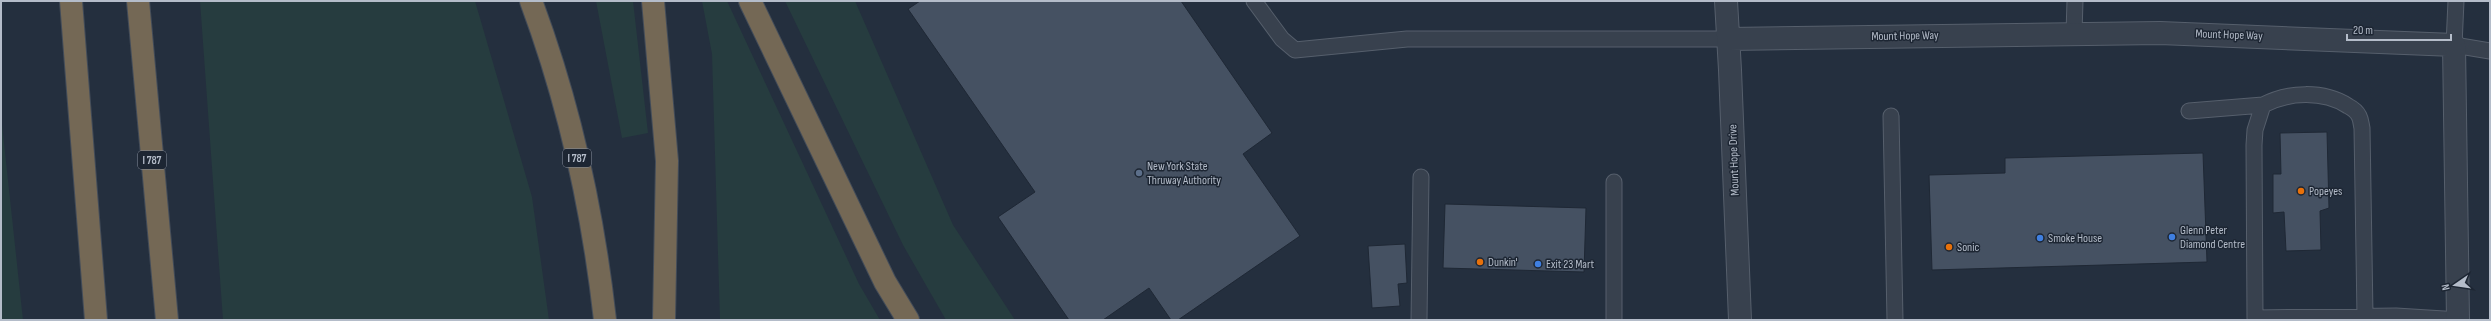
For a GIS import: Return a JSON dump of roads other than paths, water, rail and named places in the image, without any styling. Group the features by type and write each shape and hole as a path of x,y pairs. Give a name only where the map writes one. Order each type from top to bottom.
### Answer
{"highway":[{"path":"71,1 96,320"},
{"name":"I 787","path":"138,1 167,320"},
{"name":"I 787","path":"531,1 559,85 575,152 591,228 605,320"},
{"path":"653,1 667,161 664,320"},
{"path":"750,1 870,254 884,282 908,320"}],"street":[{"name":"Mount Hope Drive","path":"1726,1 1729,39 1740,320"},
{"name":"Mount Hope Way","path":"1729,39 2074,33 2221,34 2454,45"},
{"path":"2454,45 2458,320"}],"lane":[{"path":"1254,1 1282,39 1295,50 1407,39 1729,39"},
{"path":"2074,33 2075,1"},
{"path":"2456,1 2454,45 2490,51"},
{"path":"2189,111 2263,105 2274,100 2292,96 2312,95 2328,97 2342,102 2359,115 2362,128 2365,316"},
{"path":"2263,105 2255,130 2254,145 2255,318 2408,316 2458,320"},
{"path":"1891,116 1895,320"},
{"path":"1419,320 1421,177"},
{"path":"1614,182 1614,320"}],"place":[{"name":"New York State Thruway Authority","path":"1139,173"},
{"name":"Popeyes","path":"2301,191"},
{"name":"Glenn Peter Diamond Centre","path":"2172,237"},
{"name":"Smoke House","path":"2040,238"},
{"name":"Sonic","path":"1949,247"},
{"name":"Dunkin'","path":"1480,262"},
{"name":"Exit 23 Mart","path":"1538,264"}]}
